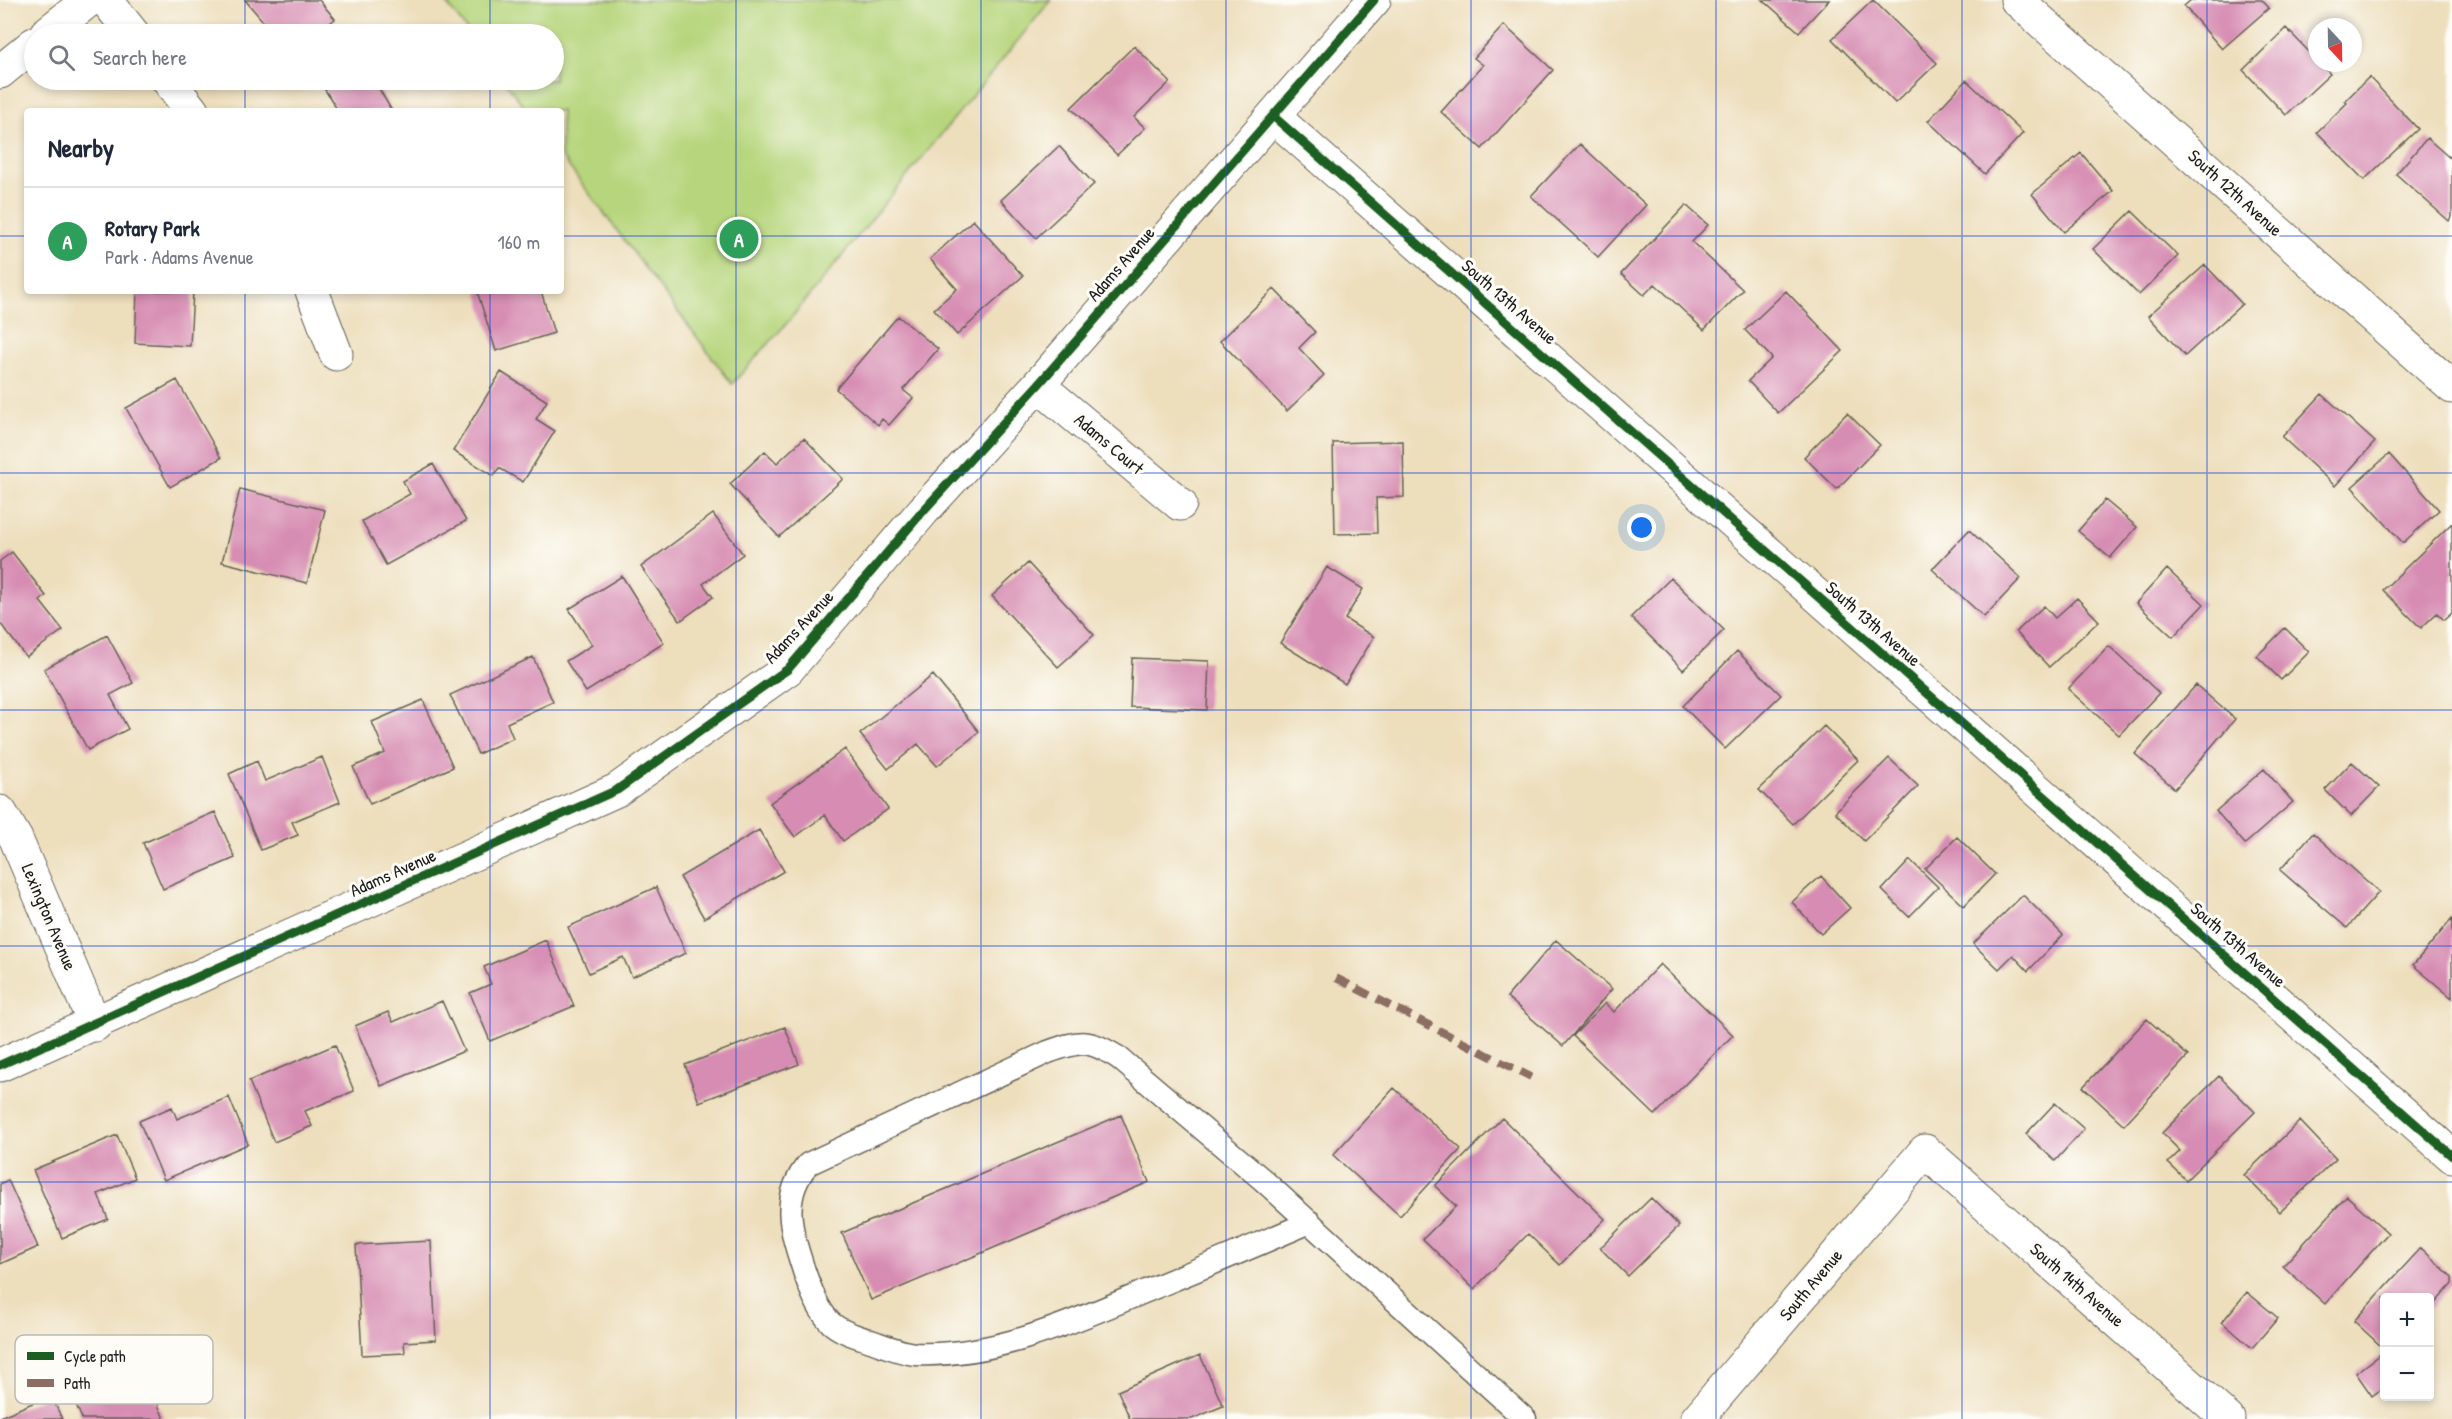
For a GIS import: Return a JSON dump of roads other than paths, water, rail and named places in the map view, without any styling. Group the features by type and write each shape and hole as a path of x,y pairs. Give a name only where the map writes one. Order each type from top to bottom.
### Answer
{"street":[{"path":"59,24 89,0"},
{"path":"106,0 125,24"},
{"name":"Adams Avenue","path":"0,1065 617,790 788,669 923,512 1038,385 1374,0"},
{"name":"South 12th Avenue","path":"2017,0 2452,387"},
{"path":"0,72 24,52"},
{"path":"176,90 190,108"},
{"name":"South 13th Avenue","path":"1273,116 2452,1156"},
{"path":"313,294 336,354"},
{"name":"Adams Court","path":"1038,385 1180,504"},
{"name":"Lexington Avenue","path":"0,812 16,839 95,1024"},
{"name":"South Avenue","path":"1698,1419 1925,1151"},
{"name":"South 14th Avenue","path":"1925,1151 2228,1419"}],"lane":[{"path":"1310,1222 1096,1312 1025,1337 960,1353 914,1354 846,1332 831,1323 816,1300 791,1230 791,1198 798,1176 808,1164 1048,1052 1075,1042 1098,1045 1119,1058 1310,1222 1525,1419"}],"place":[{"name":"Rotary Park","path":"739,239"}]}
